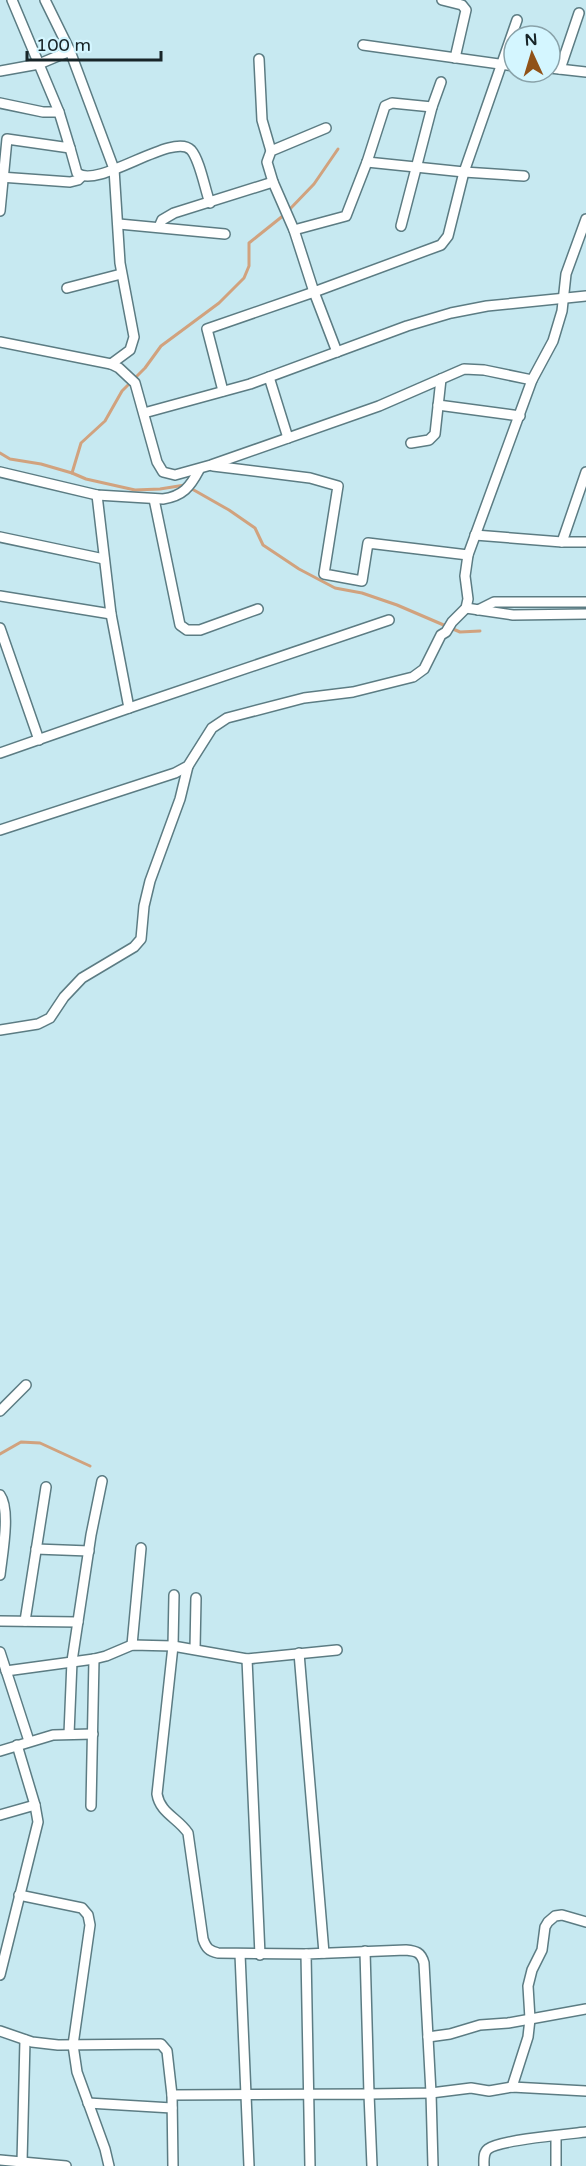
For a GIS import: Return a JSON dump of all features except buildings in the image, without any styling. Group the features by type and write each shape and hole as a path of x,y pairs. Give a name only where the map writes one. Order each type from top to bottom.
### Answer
{"street":[{"path":"12,0 59,112 75,169 82,176"},
{"path":"45,0 70,51 114,169 121,274 134,327 134,342 130,350 111,364"},
{"path":"442,0 462,5 466,10 455,58"},
{"path":"562,53 579,13"},
{"path":"224,391 207,328 314,292 441,245 448,237 464,172 517,20"},
{"path":"363,45 501,65"},
{"path":"0,71 39,64 70,51"},
{"path":"259,58 262,120 271,151 267,162 273,182 294,230 337,352"},
{"path":"562,70 586,72"},
{"path":"401,226 432,107 441,82"},
{"path":"0,103 43,112 59,112"},
{"path":"294,230 346,216 385,106 392,103 432,107"},
{"path":"271,151 326,128"},
{"path":"0,211 3,138 70,148"},
{"path":"2,177 70,182 82,176 114,169 167,148 178,146 192,151 210,203"},
{"path":"367,162 524,176"},
{"path":"159,228 162,220 169,215 273,182"},
{"path":"0,1030 38,1024 50,1018 64,997 82,978 134,947 141,939 144,906 150,881 180,799 188,766 212,728 227,718 304,698 353,692 413,677 424,669 441,635 466,608 468,599 465,576 468,555 532,380 553,341 562,310 566,274 586,219"},
{"path":"119,224 225,234"},
{"path":"67,288 121,274"},
{"path":"144,414 269,377 451,313 487,306 586,296"},
{"path":"0,342 111,364 126,374 135,383 151,446 160,468 168,474 176,475 199,470 379,406 457,371 471,369 532,380"},
{"path":"269,377 288,438"},
{"path":"411,443 425,441 432,437 436,430 441,379"},
{"path":"438,405 520,416"},
{"path":"211,465 310,478 338,486 324,574 362,581 368,543 468,555"},
{"path":"0,472 97,495 154,499 172,498 184,492 199,470"},
{"path":"562,542 585,476"},
{"path":"97,495 111,614 129,708"},
{"path":"154,499 180,625 187,630 200,630 258,609"},
{"path":"475,535 586,542"},
{"path":"0,537 104,559"},
{"path":"0,596 111,614"},
{"path":"478,610 494,603 586,602"},
{"path":"466,608 513,615 586,614"},
{"path":"0,753 389,620"},
{"path":"0,628 39,741"},
{"path":"0,830 175,773 188,766"},
{"path":"0,1411 26,1385"},
{"path":"69,1734 72,1661 102,1481"},
{"path":"25,1621 46,1487"},
{"path":"0,1495 4,1503 5,1517 0,1575"},
{"path":"132,1645 141,1548"},
{"path":"36,1549 89,1551"},
{"path":"174,1595 173,1646 157,1794 161,1808 188,1833 206,1947 211,1952 260,1955 406,1950 416,1951 422,1955 431,2093 433,2166"},
{"path":"195,1649 196,1598"},
{"path":"0,1621 78,1622"},
{"path":"6,1671 94,1659 132,1645 173,1646 247,1659 337,1650"},
{"path":"299,1653 324,1953"},
{"path":"0,1655 29,1741"},
{"path":"91,1806 94,1659"},
{"path":"247,1659 260,1955"},
{"path":"0,1751 53,1735 93,1734"},
{"path":"0,1975 5,1932 19,1895 35,1841 38,1822 17,1745"},
{"path":"0,1815 35,1805"},
{"path":"19,1895 82,1908 88,1915 90,1925 73,2045 77,2072 109,2166"},
{"path":"512,2087 528,2037 529,1977 542,1950 544,1932 548,1922 555,1916 562,1915 586,1922"},
{"path":"365,1951 372,2166"},
{"path":"240,1954 249,2166"},
{"path":"306,1954 310,2166"},
{"path":"428,2037 450,2034 480,2025 586,2009"},
{"path":"0,2031 25,2040 51,2044 161,2044 167,2051 172,2095 173,2166"},
{"path":"22,2162 25,2040"},
{"path":"172,2095 431,2093 471,2088 498,2090 512,2087 586,2091"},
{"path":"88,2103 172,2108"},
{"path":"484,2166 484,2155 491,2147 586,2132"},
{"path":"556,2136 556,2166"},
{"path":"0,2160 66,2166"}],"waterway":[{"path":"289,210 314,184 338,149"},
{"path":"72,473 81,443 105,421 122,391 145,368 161,346 219,303 244,278 249,266 249,243 284,215"},
{"path":"0,453 10,459 41,464 86,479 135,490 185,485 255,528 263,545 299,569 335,588 362,593 397,605 460,632 480,631"},
{"path":"0,1454 21,1442 40,1443 90,1466"}]}
